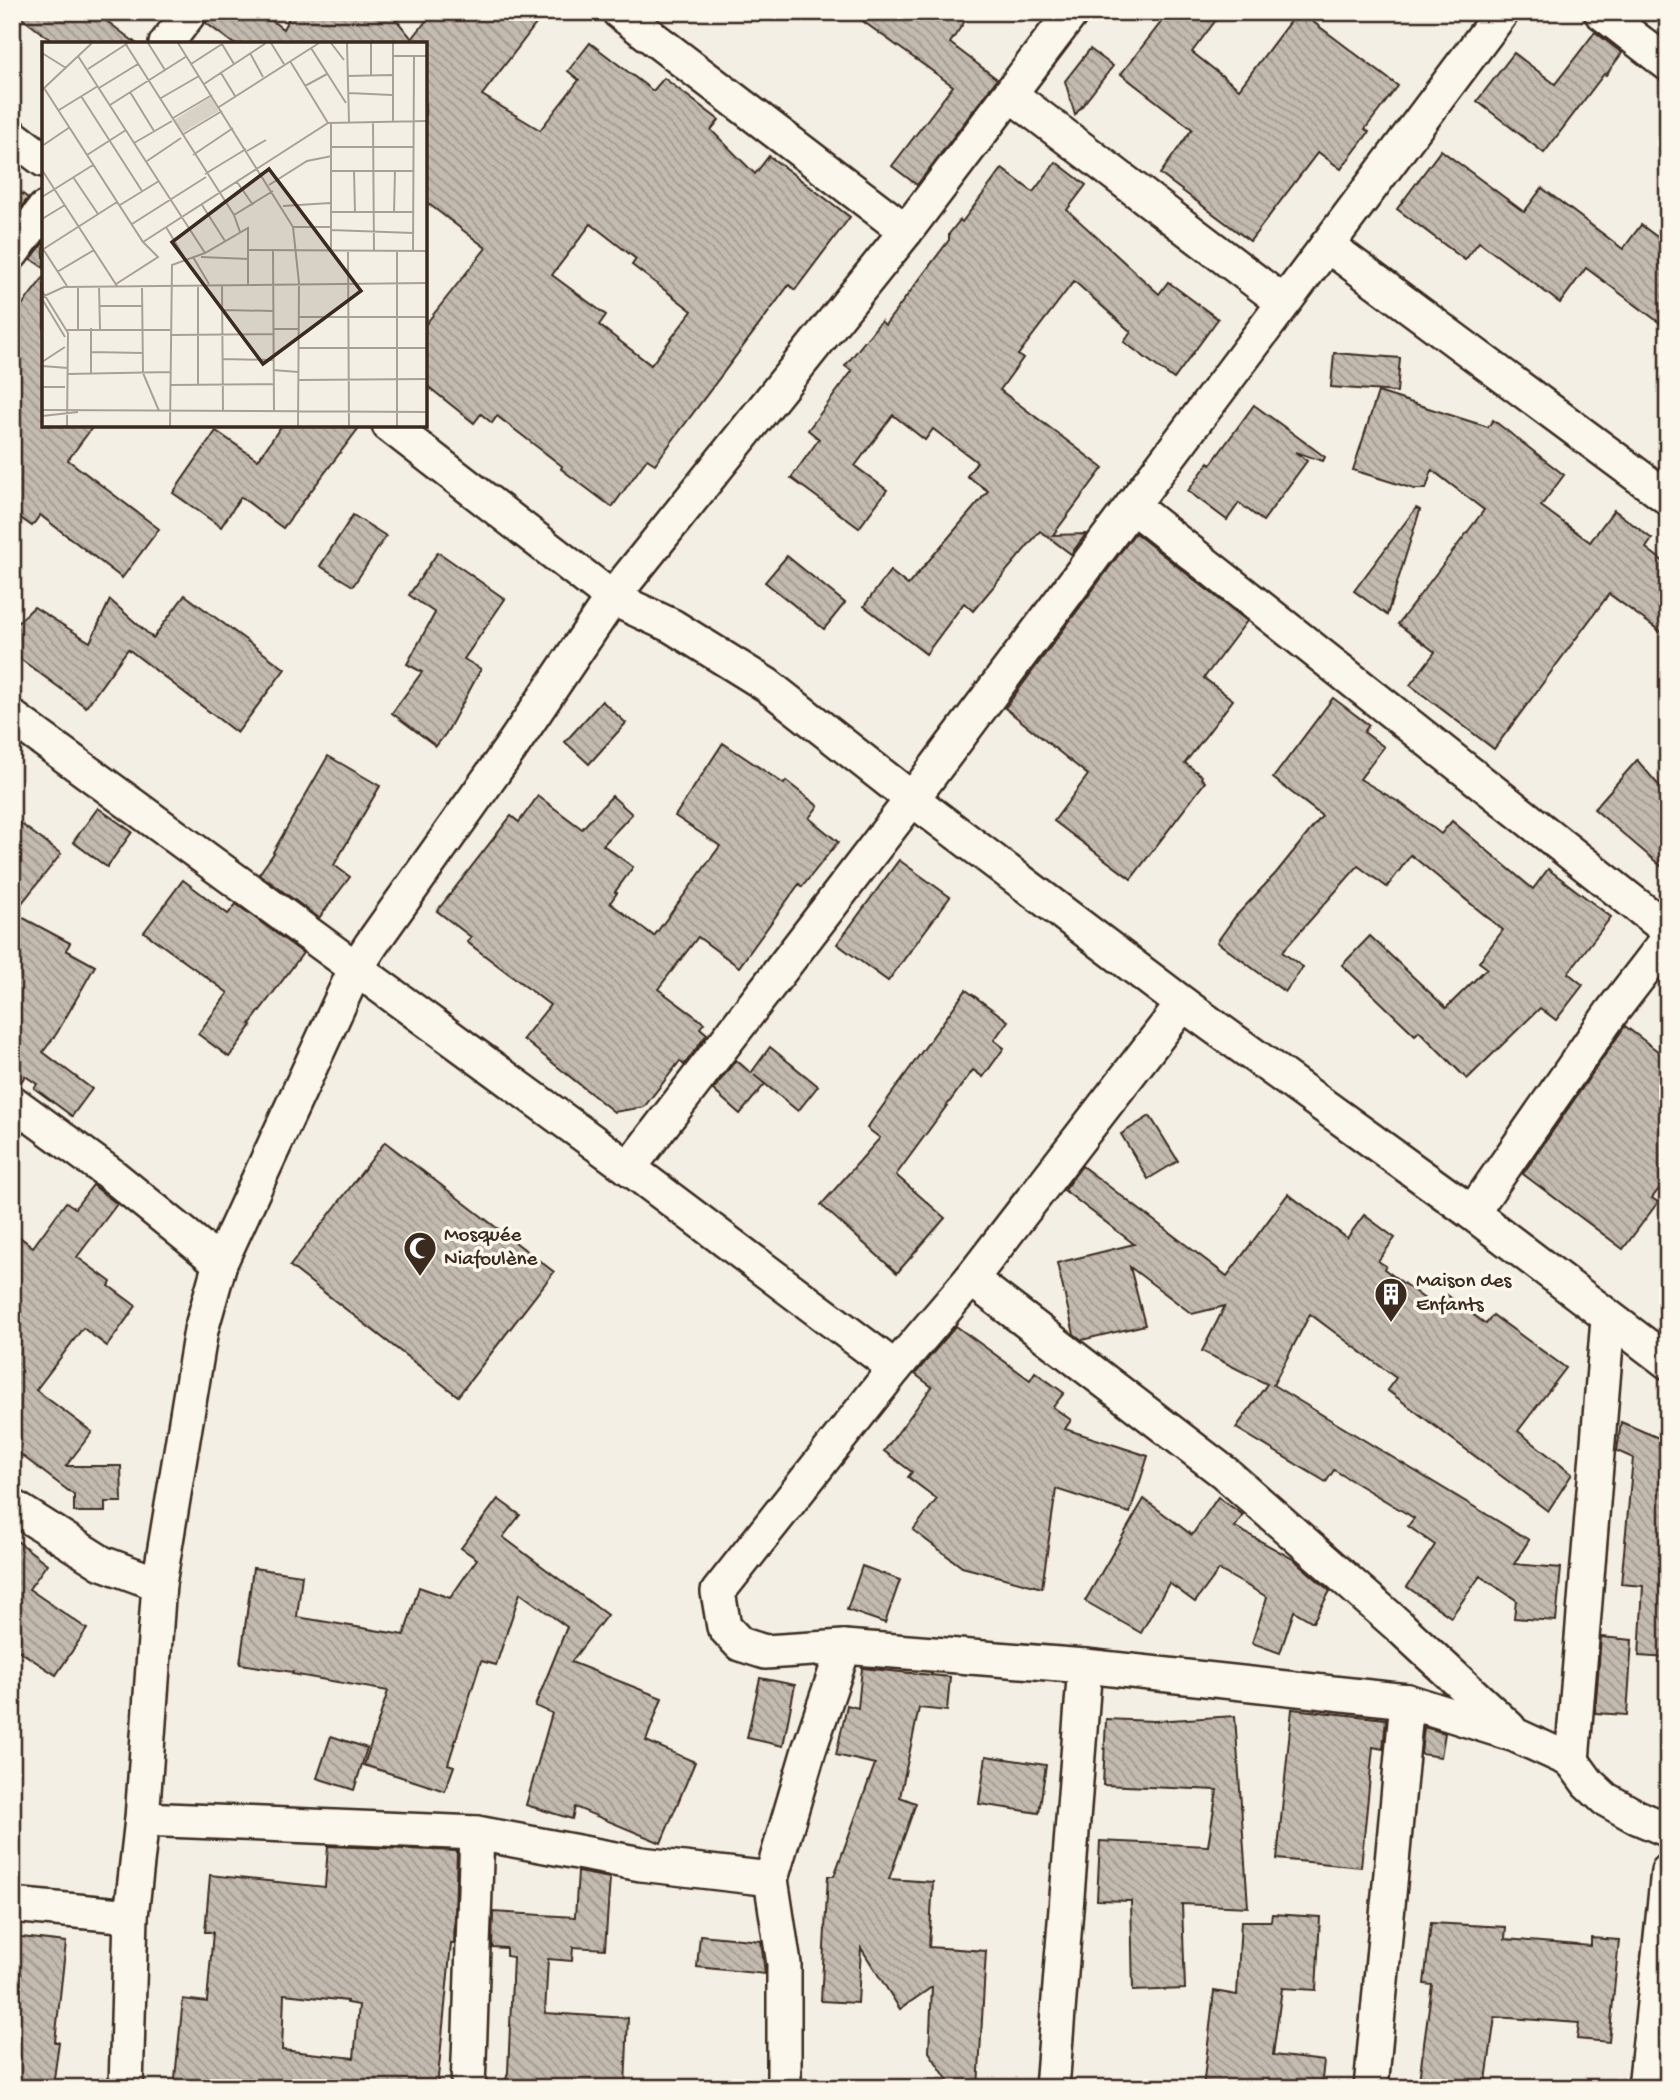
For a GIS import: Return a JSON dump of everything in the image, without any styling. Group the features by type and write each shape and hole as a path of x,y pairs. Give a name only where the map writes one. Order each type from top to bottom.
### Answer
{"street":[{"path":"168,42 190,12"},
{"path":"619,12 906,231"},
{"path":"126,2088 131,1916 142,1819 159,1584 201,1330 220,1263 355,970 612,598 906,231 1072,12"},
{"path":"629,1168 912,799 1502,12"},
{"path":"1601,12 1668,64"},
{"path":"1010,95 1283,302"},
{"path":"12,136 42,158"},
{"path":"12,253 42,212"},
{"path":"1327,245 1668,498"},
{"path":"392,427 612,598 672,626 768,685 912,799 1183,1004 1472,1213 1668,1363"},
{"path":"1132,506 1668,930"},
{"path":"12,718 629,1168 895,1368"},
{"path":"1472,1213 1604,1023 1668,939"},
{"path":"1183,1004 971,1279 895,1368 718,1592 724,1626 740,1644 765,1651 844,1647 1085,1666 1407,1702 1516,1735 1572,1761 1588,1783 1605,1799 1668,1830"},
{"path":"12,1102 108,1171 220,1263"},
{"path":"971,1279 1225,1474 1400,1627 1516,1735"},
{"path":"1572,1761 1608,1319"},
{"path":"12,1506 102,1563 159,1584"},
{"path":"785,2088 784,1964 771,1878 809,1750 844,1647"},
{"path":"1052,2088 1085,1666"},
{"path":"1371,2088 1407,1702"},
{"path":"142,1819 477,1833 641,1864 771,1878"},
{"path":"468,2088 477,1833"},
{"path":"1645,2088 1668,1871"},
{"path":"12,1905 131,1916"}],"building":[{"path":"14,12 95,12 134,42 53,42"},
{"path":"209,12 260,12 283,29 292,12 390,12 412,39 433,12 545,12 482,95 540,130 579,80 568,71 590,43 653,91 664,78 719,120 711,130 755,174 769,156 850,217 795,290 789,285 655,464 647,459 612,507 497,416 492,423 481,414 474,423 427,386 427,322 486,248 427,203 427,42 231,42 206,23","holes":["591,224 636,259 632,265 692,311 651,365 599,325 606,315 552,275"]},
{"path":"850,12 971,12 950,43 997,79 917,185 892,166 953,86"},
{"path":"1169,12 1222,12 1192,52 1239,89 1297,12 1398,86 1365,129 1369,132 1341,169 1318,152 1250,241 1160,174 1192,129 1121,74"},
{"path":"1595,32 1622,53 1544,153 1477,101 1514,53 1555,84"},
{"path":"1090,49 1113,66 1075,115 1065,81"},
{"path":"1441,150 1524,212 1542,188 1623,249 1641,225 1668,245 1668,329 1586,268 1560,303 1479,242 1465,260 1397,209"},
{"path":"1056,162 1086,185 1067,210 1159,294 1168,282 1218,319 1174,379 1124,342 1131,332 1074,281 1018,355 1023,358 1000,390 1103,468 1053,535 1086,534 1071,554 1040,531 973,611 964,603 926,654 864,606 890,571 908,585 988,491 967,476 977,462 933,429 925,440 893,415 855,466 887,490 859,528 791,478 819,439 808,430 852,371 845,366 881,321 885,325 949,240 949,234 960,220 962,222 1002,169 1033,192"},
{"path":"12,186 28,198 12,220"},
{"path":"42,245 42,267 31,259"},
{"path":"42,280 42,427 93,427 68,460 159,529 122,578 40,515 32,526 12,512 12,318"},
{"path":"1334,353 1400,358 1397,392 1331,387"},
{"path":"1378,392 1488,427 1493,420 1564,475 1541,506 1590,542 1614,510 1652,539 1646,548 1668,565 1668,637 1609,594 1494,749 1410,685 1435,652 1398,624 1484,510 1432,470 1426,489 1414,489 1353,470"},
{"path":"1254,405 1325,457 1323,461 1295,452 1307,461 1263,521 1239,503 1227,520 1188,491"},
{"path":"281,427 359,427 283,528 241,497 221,527 173,493 216,431 258,460"},
{"path":"1416,508 1420,510 1387,615 1354,591"},
{"path":"353,515 386,536 353,586 320,566"},
{"path":"1135,533 1247,621 1204,678 1233,700 1185,763 1202,776 1205,782 1131,879 1054,821 1088,775 1005,708"},
{"path":"438,552 505,599 464,659 481,669 447,732 436,746 392,713 422,672 407,664 435,613 409,595"},
{"path":"787,556 845,603 824,629 765,582"},
{"path":"185,595 285,669 237,733 128,649 86,707 12,653 12,628 34,607 90,642 110,600 153,638"},
{"path":"1333,698 1369,725 1364,732 1384,747 1360,779 1402,804 1441,834 1452,821 1533,889 1548,869 1611,917 1568,973 1583,985 1556,1020 1540,1008 1467,1079 1419,1031 1415,1035 1342,965 1370,936 1446,1008 1487,968 1479,962 1503,930 1411,855 1387,887 1358,866 1282,952 1303,967 1285,992 1217,942 1235,917 1276,873 1322,816 1273,778"},
{"path":"602,701 626,723 589,764 565,742"},
{"path":"723,743 784,784 786,781 818,806 809,818 838,842 802,887 799,884 739,967 698,937 658,989 704,1023 700,1028 707,1034 684,1065 680,1061 644,1107 614,1112 523,1039 550,1005 467,942 471,937 437,911 511,816 519,822 538,796 582,829 612,796 632,814 603,845 633,867 610,903 654,936 720,846 675,816"},
{"path":"328,756 380,786 334,865 350,877 319,918 259,874 274,853"},
{"path":"1637,760 1668,796 1668,872 1594,809"},
{"path":"98,808 132,832 107,867 73,842"},
{"path":"12,817 61,854 14,913 70,943 66,950 95,966 57,1033 43,1052 92,1089 72,1116 34,1088 37,1084 25,1076 19,1085 12,1083"},
{"path":"899,860 950,897 888,981 837,944"},
{"path":"183,880 228,914 236,904 303,953 229,1057 198,1034 228,993 144,932"},
{"path":"966,990 1008,1021 994,1040 1004,1048 983,1077 973,1070 896,1175 945,1218 897,1273 821,1205 880,1138 867,1128"},
{"path":"1625,1026 1668,1059 1668,1177 1652,1198 1658,1202 1623,1249 1523,1174"},
{"path":"770,1047 818,1086 798,1111 765,1084 740,1114 713,1090 736,1060 751,1073"},
{"path":"1150,1116 1178,1161 1148,1179 1121,1134"},
{"path":"385,1142 554,1272 458,1396 290,1266"},
{"path":"1082,1166 1227,1276 1288,1194 1347,1238 1364,1215 1395,1238 1378,1261 1386,1266 1384,1269 1437,1308 1447,1295 1486,1324 1493,1315 1566,1368 1518,1431 1572,1474 1548,1511 1387,1390 1396,1378 1310,1314 1273,1385 1529,1540 1514,1564 1561,1568 1556,1621 1514,1618 1516,1600 1480,1576 1451,1617 1407,1587 1435,1545 1408,1526 1414,1518 1334,1470 1326,1482 1236,1428 1267,1384 1202,1351 1225,1306 1192,1314 1130,1267 1145,1325 1082,1340 1074,1334 1057,1263 1134,1244 1064,1190"},
{"path":"93,1185 117,1204 77,1257 111,1282 109,1286 136,1306 107,1346 83,1328 36,1390 92,1432 66,1466 121,1466 122,1502 105,1502 105,1512 74,1512 74,1495 12,1448 12,1231 33,1247 66,1202 75,1208"},
{"path":"956,1326 1030,1380 1035,1372 1064,1393 1053,1407 1071,1420 1065,1429 1148,1456 1130,1513 1056,1489 1042,1588 962,1567 913,1530 937,1499 908,1477 912,1472 884,1451 932,1387 915,1374"},
{"path":"1621,1422 1668,1442 1668,1658 1639,1656 1643,1586 1621,1584 1633,1458 1617,1451"},
{"path":"1218,1497 1243,1515 1235,1527 1293,1559 1330,1591 1313,1622 1294,1611 1280,1653 1252,1643 1267,1597 1219,1570 1195,1602 1169,1583 1141,1633 1085,1601 1144,1499 1192,1535"},
{"path":"498,1499 520,1515 503,1537 607,1615 571,1662 662,1698 646,1741 695,1762 661,1843 575,1807 572,1819 526,1805 552,1713 535,1706 567,1627 520,1593 496,1665 481,1661 448,1764 454,1766 445,1791 364,1765 388,1691 240,1664 253,1568 302,1575 297,1617 404,1635 419,1587 450,1598 477,1559 461,1548"},
{"path":"12,1537 47,1564 29,1589 87,1629 56,1675 12,1646"},
{"path":"862,1566 900,1580 885,1623 847,1610"},
{"path":"1601,1637 1632,1640 1627,1715 1595,1713"},
{"path":"862,1668 950,1677 947,1711 919,1708 900,1797 916,1803 889,1879 933,1882 929,1947 986,1951 978,2088 953,2088 929,2052 932,1987 900,2009 861,1948 858,2003 821,2001 828,1876 834,1876 875,1764 836,1755 847,1705 858,1708"},
{"path":"760,1678 795,1685 783,1746 747,1738"},
{"path":"1292,1709 1386,1719 1383,1749 1373,1747 1361,1867 1277,1859"},
{"path":"1235,1716 1248,1907 1182,1904 1185,1989 1133,1991 1131,1901 1097,1900 1100,1841 1208,1846 1217,1790 1103,1785 1106,1719 1154,1721"},
{"path":"1424,1727 1445,1733 1441,1757 1421,1754"},
{"path":"331,1736 367,1748 354,1790 317,1778"},
{"path":"986,1756 1046,1765 1039,1813 979,1804"},
{"path":"328,1846 457,1851 454,1944 451,1944 437,2088 174,2088 183,1999 207,2002 213,1932 205,1932 210,1875 325,1887","holes":["284,1994 347,2001 359,2005 354,2058 282,2050"]},
{"path":"578,1872 610,1878 605,1949 573,1947 572,1961 548,1959 545,2013 628,2018 625,2088 504,2088 508,2072 513,1957 506,1956 506,1948 492,1947 493,1912 575,1917"},
{"path":"1272,1914 1320,1917 1316,1990 1282,1988 1273,2055 1324,2061 1321,2088 1203,2088 1214,1991 1237,1995 1241,1921 1271,1921"},
{"path":"1431,1923 1506,1927 1505,1939 1591,1946 1591,1938 1619,1940 1609,2042 1577,2039 1579,2023 1495,2017 1485,2088 1418,2088 1432,1985 1424,1984"},
{"path":"700,1935 761,1941 765,1974 697,1967"},
{"path":"12,1936 66,1942 53,2086 12,2081"}],"place":[{"name":"Mosquée Niafoulène","path":"420,1278"},
{"name":"Maison des Enfants","path":"1391,1324"}]}
